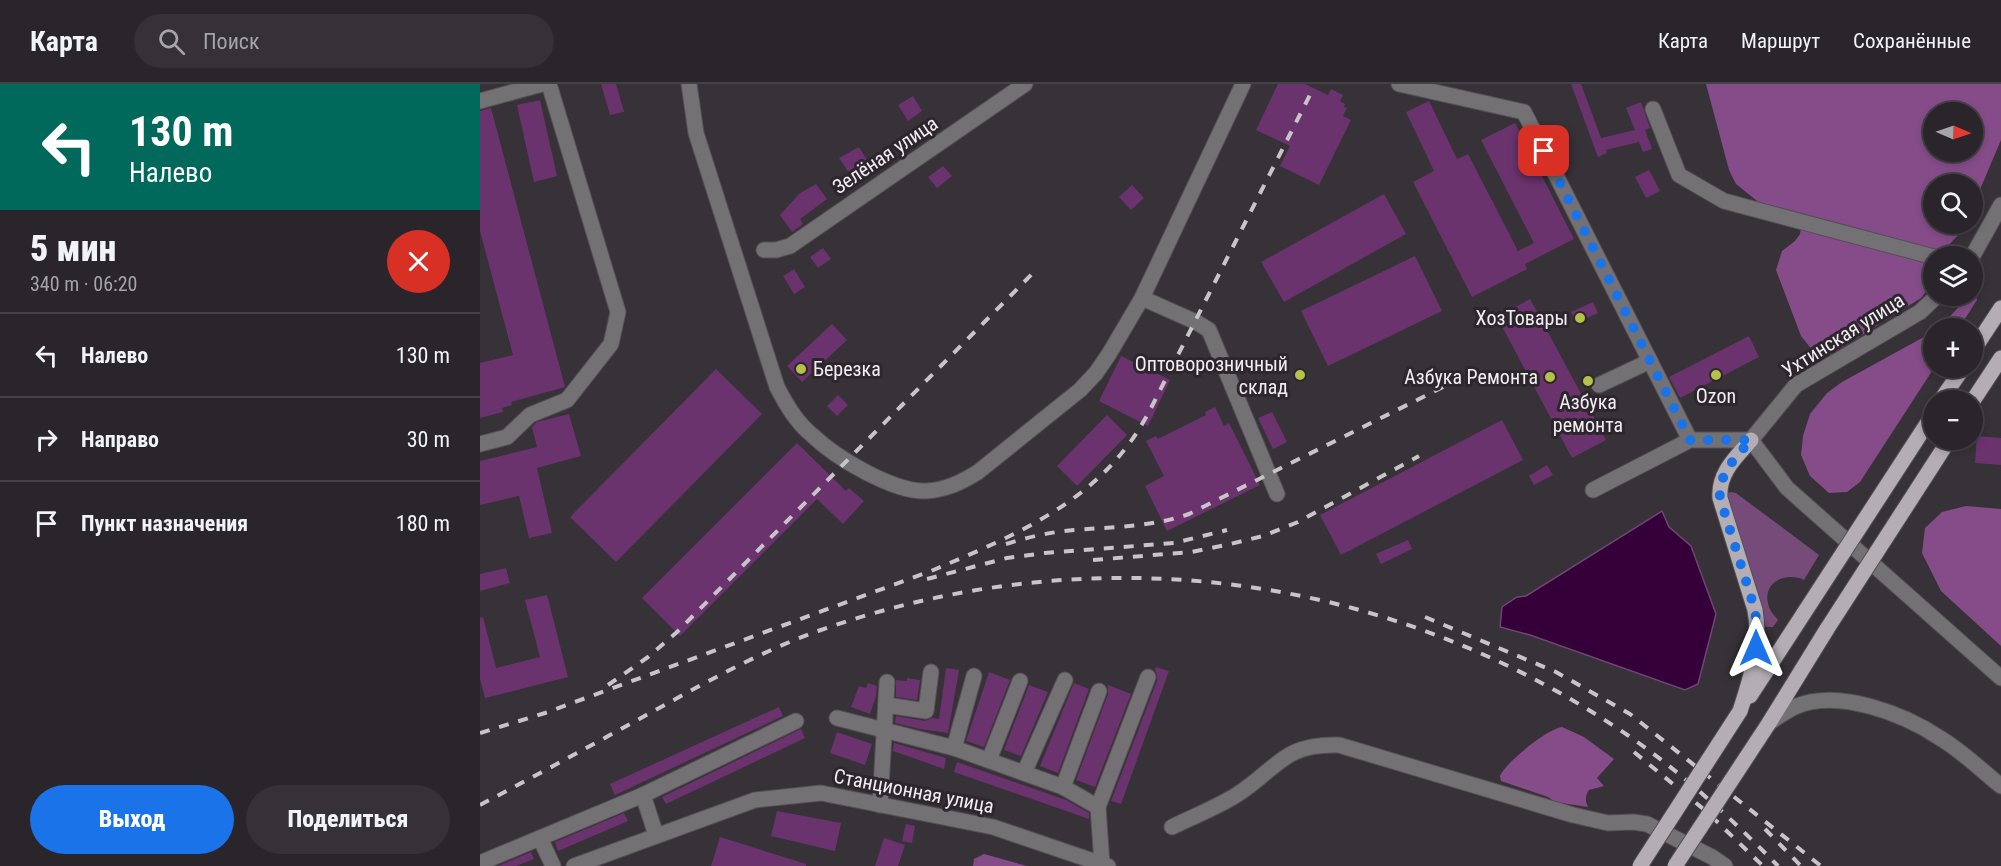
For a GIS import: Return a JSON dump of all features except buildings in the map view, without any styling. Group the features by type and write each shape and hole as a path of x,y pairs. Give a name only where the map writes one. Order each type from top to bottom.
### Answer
{"main road":[{"path":"1983,335 2001,308"},
{"path":"1980,390 2001,358"},
{"path":"1640,866 1923,429"},
{"path":"1740,711 1755,661 1757,622 1719,491 1726,470 1751,440"},
{"path":"1675,866 1943,450"}],"street":[{"path":"480,101 542,84"},
{"path":"480,444 507,437 530,415 567,400 611,344 618,312 549,84"},
{"path":"689,84 696,133 777,387 787,407 812,436 848,461 882,480 912,490 927,491 947,488 978,472 1080,390 1109,354 1142,298 1243,84"},
{"name":"Зелёная улица","path":"764,250 776,250 790,246 1025,84"},
{"path":"1399,84 1524,112 1690,440"},
{"path":"1653,109 1679,175 1724,201 1923,254"},
{"path":"1978,246 2001,205"},
{"path":"1142,298 1209,330 1276,494"},
{"name":"Ухтинская улица","path":"1751,440 1796,385 1920,312 1926,306"},
{"path":"1599,385 1650,361"},
{"path":"1593,490 1690,440 1751,440 1787,489 2001,678"},
{"path":"886,705 926,711 931,672"},
{"path":"954,748 975,676"},
{"path":"1105,865 1098,807 1148,677"},
{"path":"1024,773 1065,680"},
{"path":"989,760 1020,681"},
{"path":"880,805 887,682"},
{"path":"1063,787 1099,691"},
{"path":"1769,723 1796,707 1808,703 1859,704 1901,717 1942,738 2001,786"},
{"path":"837,718 954,748 1063,787 1098,807"},
{"path":"480,863 643,795 796,721"},
{"path":"1172,827 1240,793 1277,761 1293,752 1323,744 1339,745 1353,747 1392,761 1572,815 1608,823 1647,824 1725,866"},
{"name":"Станционная улица","path":"574,866 755,800 820,793 993,827 1105,865"},
{"path":"643,795 656,835"},
{"path":"540,838 553,866"}],"shaded area":[{"path":"1706,84 2001,84 2001,140 1983,182 1983,174 1923,174 1923,234 1959,234 1948,246 1923,246 1923,295 1830,355 1813,351 1801,336 1776,270 1782,251 1795,241 1801,228 1772,213 1736,184 1729,170"},
{"path":"1960,306 1973,306 1965,318 1948,318"},
{"path":"1923,337 1923,378 1928,378 1860,482 1847,492 1829,493 1810,476 1801,455 1803,436 1810,414 1827,393 1842,382"},
{"path":"1727,493 1736,493 1819,555 1804,580 1784,578 1778,580 1769,589 1767,595 1769,606 1778,620 1773,627 1766,627 1763,624 1724,499"},
{"path":"1966,506 2001,509 2001,646 1941,591 1922,553 1925,528 1942,512"},
{"path":"1662,511 1669,527 1691,546 1716,614 1698,684 1685,690 1530,635 1500,627 1502,607 1517,597 1526,596"},
{"path":"1562,727 1584,737 1614,759 1597,778 1604,786 1589,790 1586,798 1588,807 1555,802 1548,797 1501,781 1500,776 1503,770 1518,755 1537,740"},
{"path":"984,854 1027,866 973,866 974,859"}],"railway":[{"path":"480,733 545,713 931,571 1012,535 1064,505 1109,468 1128,445 1148,414 1314,87"},
{"path":"608,685 648,657 677,632 1036,270"},
{"path":"1006,544 1057,532 1147,524 1189,514 1471,373"},
{"path":"1093,560 1191,552 1263,536 1298,522 1419,456"},
{"path":"927,579 1007,558 1174,543 1227,530"},
{"path":"480,805 732,669 775,648 818,631 920,601 1024,583 1128,578 1231,584 1333,603 1432,634 1528,676 1620,730 1662,760 1722,811 1778,866"},
{"path":"1425,617 1556,672 1630,714 1821,866"},
{"path":"1634,752 1707,812 1763,866"},
{"path":"1765,829 1801,866"}],"place":[{"name":"ХозТовары","path":"1580,318"},
{"name":"Березка","path":"801,369"},
{"name":"Оптоворозничный склад","path":"1300,375"},
{"name":"Ozon","path":"1716,375"},
{"name":"Азбука Ремонта","path":"1550,377"},
{"name":"Азбука ремонта","path":"1588,381"}],"route":[{"path":"1544,151 1690,440 1751,440 1726,470 1719,491 1755,610 1758,635 1756,648"}]}
